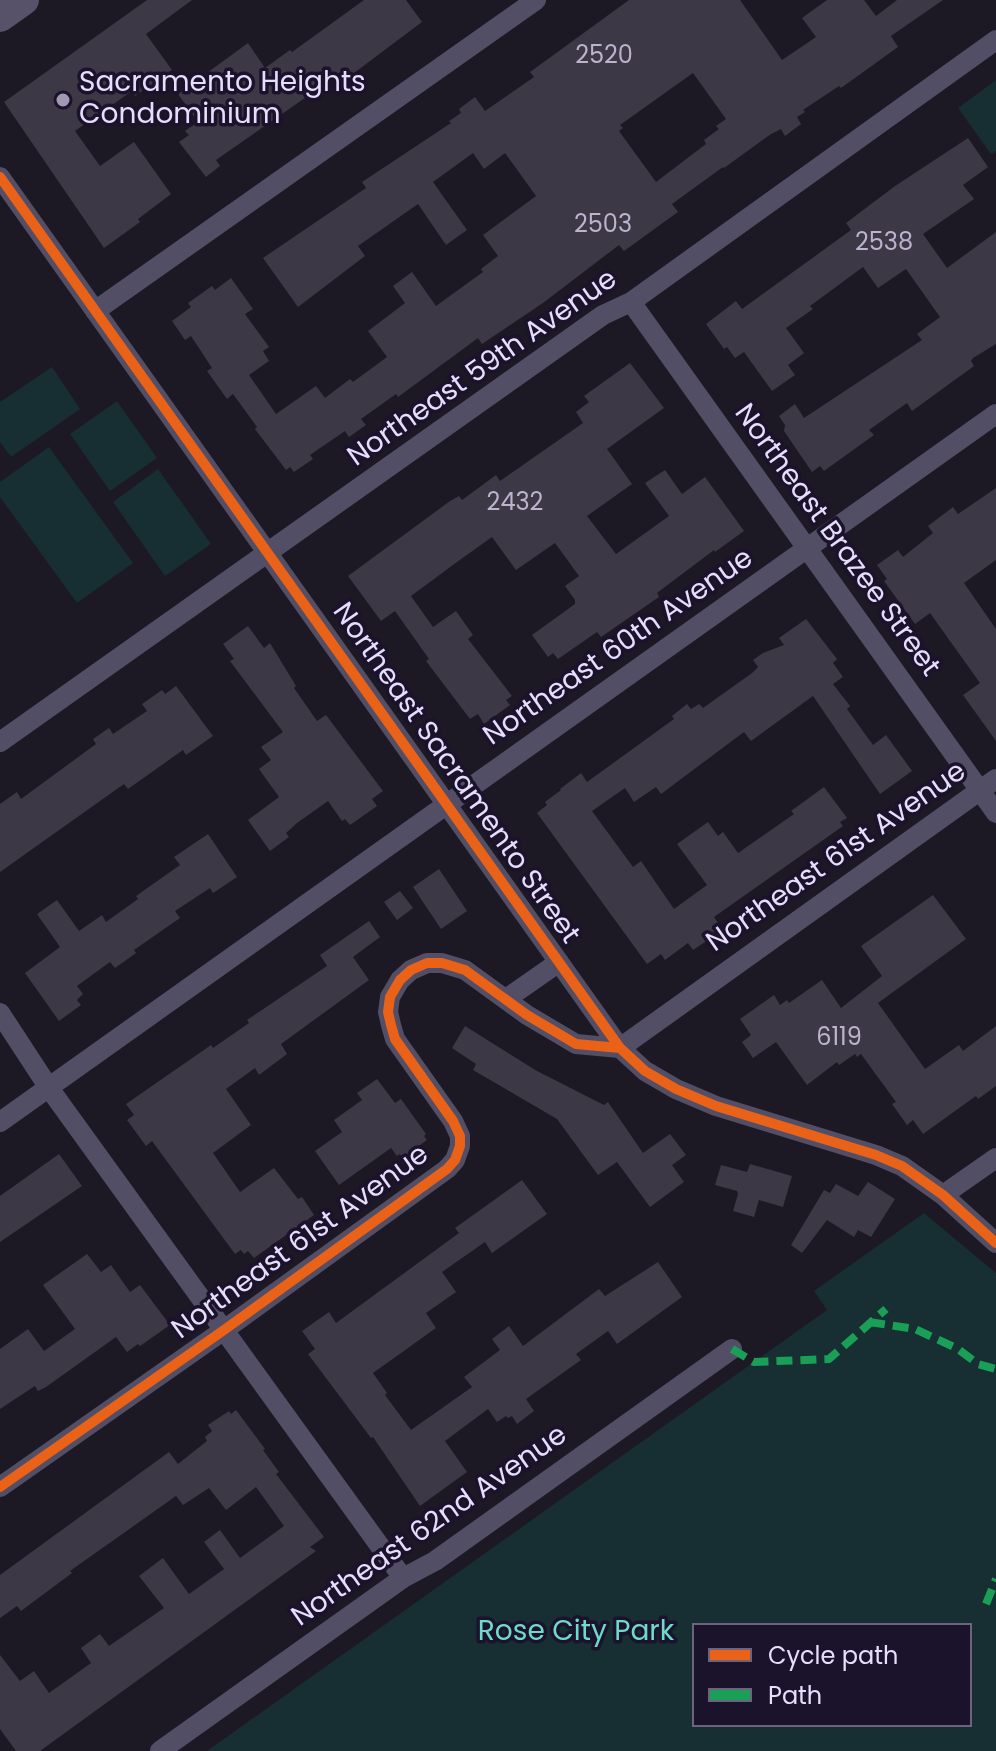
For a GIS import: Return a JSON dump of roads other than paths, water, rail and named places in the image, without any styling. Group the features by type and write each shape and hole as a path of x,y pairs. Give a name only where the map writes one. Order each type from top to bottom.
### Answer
{"main road":[{"path":"0,17 24,0"}],"street":[{"path":"95,311 536,0"},
{"name":"Northeast 59th Avenue","path":"0,742 603,315 631,302 996,40"},
{"name":"Northeast Sacramento Street","path":"0,177 620,1048 645,1071 676,1089 716,1106 876,1155 922,1178 996,1243"},
{"name":"Northeast Brazee Street","path":"631,302 808,549 988,785 996,813"},
{"name":"Northeast 60th Avenue","path":"0,1122 996,414"},
{"name":"Northeast 61st Avenue","path":"0,1487 224,1330 447,1169 455,1160 460,1146 456,1128 395,1039 391,1025 388,1012 390,997 400,980 411,970 427,963 442,963 465,970 527,1015 576,1044 620,1048 988,785"},
{"path":"506,999 559,962"},
{"path":"0,1013 49,1088 403,1578"},
{"path":"943,1195 996,1158"},
{"name":"Northeast 62nd Avenue","path":"160,1751 403,1578 435,1561 732,1349"}],"place":[{"name":"Sacramento Heights Condominium","path":"63,100"}],"park label":[{"name":"Rose City Park","path":"576,1633"}]}
